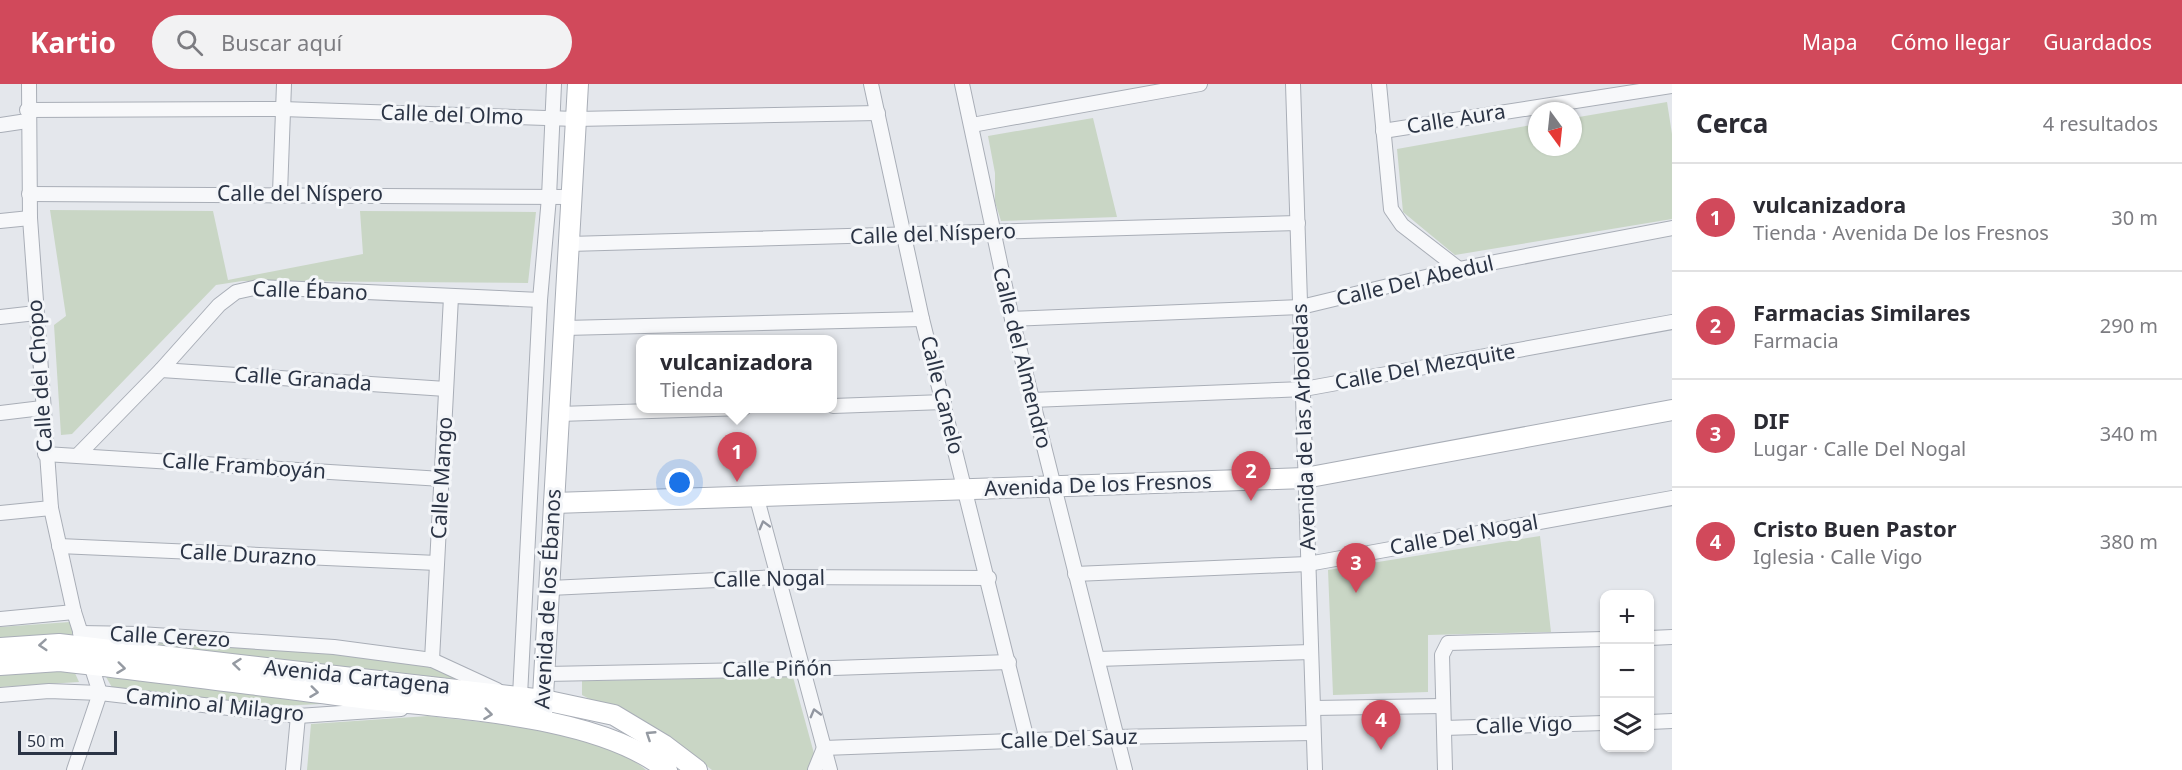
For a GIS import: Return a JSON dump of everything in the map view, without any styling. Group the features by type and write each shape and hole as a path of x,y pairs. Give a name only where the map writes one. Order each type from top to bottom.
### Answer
{"street":[{"name":"Calle del Chopo","path":"28,84 30,218 45,454 51,508 74,612 100,693"},
{"path":"280,194 284,84"},
{"name":"Avenida de los Ébanos","path":"541,721 512,695 549,197 554,84"},
{"name":"Avenida de los Ébanos","path":"541,721 546,674 578,84"},
{"name":"Calle Canelo","path":"871,84 922,319 1028,740"},
{"name":"Calle del Almendro","path":"962,84 1011,319 1125,770"},
{"path":"972,125 1200,84"},
{"name":"Avenida de las Arboledas","path":"1293,84 1315,770"},
{"path":"1379,84 1391,209 1395,218 1459,269"},
{"name":"Calle Aura","path":"1383,131 1672,86"},
{"name":"Calle del Olmo","path":"0,125 27,116 282,110 553,119 878,113"},
{"name":"Calle del Níspero","path":"29,194 572,197"},
{"path":"0,221 30,218"},
{"name":"Calle del Níspero","path":"569,244 1298,223"},
{"name":"Calle Del Abedul","path":"1011,319 1300,307 1459,269 1672,228"},
{"name":"Calle Ébano","path":"78,455 161,370 219,305 243,289 258,287 540,300"},
{"name":"Calle Mango","path":"432,660 451,297"},
{"path":"0,317 36,313"},
{"path":"565,328 922,319"},
{"name":"Calle Del Mezquite","path":"1032,400 1304,389 1672,322"},
{"name":"Calle Granada","path":"161,370 446,389"},
{"path":"837,406 944,402"},
{"path":"0,413 42,408"},
{"name":"Avenida De los Fresnos","path":"554,503 1305,478 1672,410"},
{"path":"559,414 636,412"},
{"name":"Calle Framboyán","path":"45,454 442,479"},
{"path":"756,495 830,770"},
{"name":"Calle Del Nogal","path":"1075,574 1308,564 1672,498"},
{"path":"0,513 51,508"},
{"name":"Calle Durazno","path":"59,546 437,563"},
{"name":"Calle Nogal","path":"550,588 779,577 989,578"},
{"path":"0,619 74,612"},
{"name":"Calle Cerezo","path":"84,648 140,634 334,647 432,660 512,695"},
{"path":"1654,638 1672,637"},
{"path":"1445,770 1442,655 1445,647 1452,642 1600,639"},
{"name":"Avenida Cartagena","path":"0,648 59,644 430,707 541,721 606,736 653,759 667,770"},
{"name":"Avenida Cartagena","path":"0,665 60,661 84,648 512,695 614,715 664,744 697,770"},
{"path":"1098,659 1311,652"},
{"name":"Calle Piñón","path":"546,674 1009,662"},
{"name":"Camino al Milagro","path":"0,695 49,691 100,693 298,716 430,707"},
{"path":"75,770 100,693"},
{"path":"1313,708 1443,706"},
{"path":"293,770 298,716"},
{"path":"1654,722 1672,721"},
{"name":"Calle Vigo","path":"1444,728 1600,723"},
{"name":"Calle Del Sauz","path":"824,748 1116,737 1313,733"},
{"path":"815,770 824,748"}],"green space":[{"path":"1667,102 1672,134 1672,219 1455,255 1403,212 1397,149 1528,126 1528,156 1582,156 1582,116"},
{"path":"1093,118 1117,217 1001,221 995,202 995,173 988,136"},
{"path":"50,210 213,211 228,280 363,254 360,211 536,212 528,283 242,281 216,285 72,434 61,435 54,325 66,316"},
{"path":"1540,536 1551,632 1428,635 1428,692 1333,695 1328,570"},
{"path":"70,622 75,638 0,643 0,627"},
{"path":"138,637 334,651 432,666 479,686 91,642"},
{"path":"102,670 364,702 277,706 113,689"},
{"path":"74,671 79,682 0,687 0,675"},
{"path":"793,677 815,757 809,770 712,770 687,751 582,695 582,681"},
{"path":"428,716 542,730 572,737 600,745 625,756 646,770 307,770 311,724"}],"place":[{"name":"vulcanizadora","path":"737,482"},
{"name":"Farmacias Similares","path":"1251,501"},
{"name":"DIF","path":"1356,593"},
{"name":"Cristo Buen Pastor","path":"1381,750"}]}
